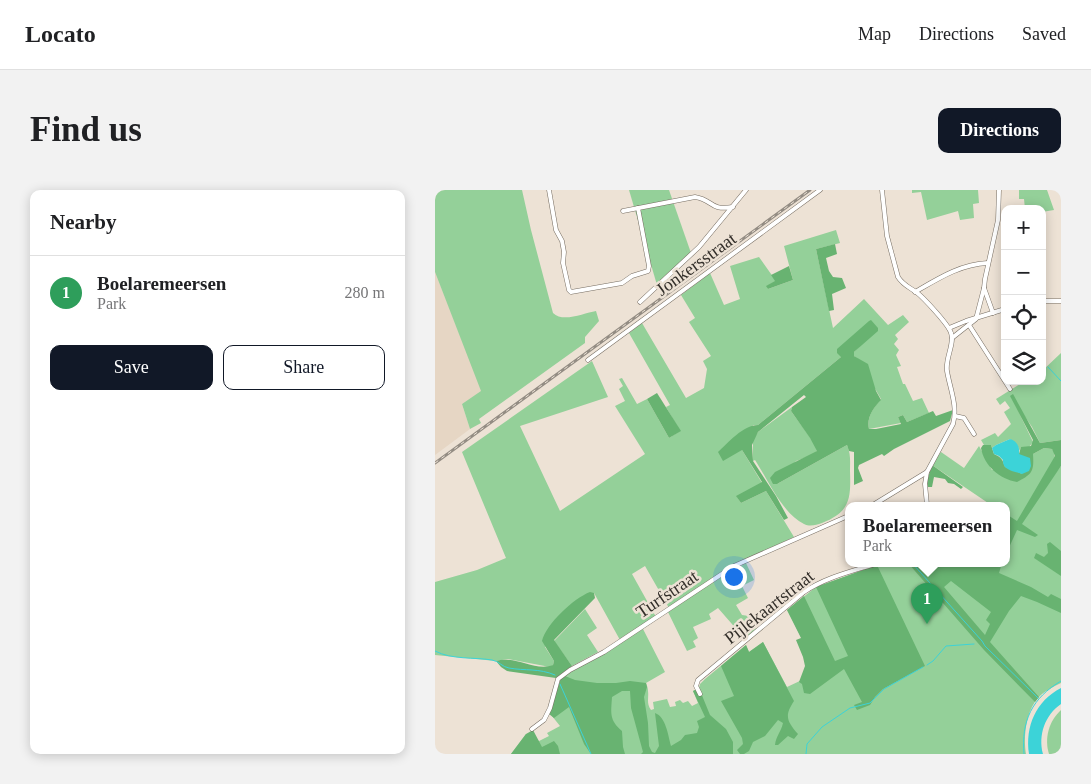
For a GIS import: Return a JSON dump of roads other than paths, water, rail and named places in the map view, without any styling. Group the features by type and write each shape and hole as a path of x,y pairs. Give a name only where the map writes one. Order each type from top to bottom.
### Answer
{"street":[{"path":"549,190 556,230 563,245 563,263 571,292 622,284 633,276 649,271 638,208"},
{"path":"640,302 699,247 746,190"},
{"name":"Jonkersstraat","path":"588,360 820,190"},
{"path":"882,190 889,249 898,277 949,328 952,338 946,362 955,416 953,424 927,472 925,484 927,502"},
{"path":"952,338 975,319 984,288 998,220 999,190"},
{"path":"623,211 695,197 718,208 733,207"},
{"path":"915,292 947,273 962,267 975,263 988,263"},
{"path":"984,288 993,313"},
{"path":"1046,301 1061,301"},
{"path":"949,328 1001,310"},
{"path":"969,325 1010,389"},
{"path":"955,416 964,418 974,434"},
{"path":"878,502 927,472"},
{"name":"Turfstraat","path":"532,729 545,720 558,679 570,670 604,652 734,566 845,517"},
{"name":"Pijlekaartstraat","path":"700,694 696,686 698,680 804,592 815,584 866,567"}],"water":[{"path":"1010,439 1015,441 1019,454 1030,458 1031,466 1029,471 1022,474 1009,470 1004,466 1003,460 994,454 992,448"},
{"path":"1061,688 1061,704 1047,720 1042,733 1043,754 1029,754 1029,734 1034,715 1052,693"}],"waterway":[{"path":"1048,367 1061,381"},
{"path":"916,567 985,646 1038,698"},
{"path":"927,665 946,646 974,644"},
{"path":"435,651 456,657 492,660 509,668 538,670 555,675"},
{"path":"806,754 807,744 822,727 850,708 870,703 884,689 923,667"},
{"path":"1024,754 1024,731 1031,712 1043,695 1061,681"},
{"path":"560,684 591,754"}],"railway":[{"path":"435,463 810,190"}],"place":[{"name":"Boelaremeersen","path":"927,624"}]}
